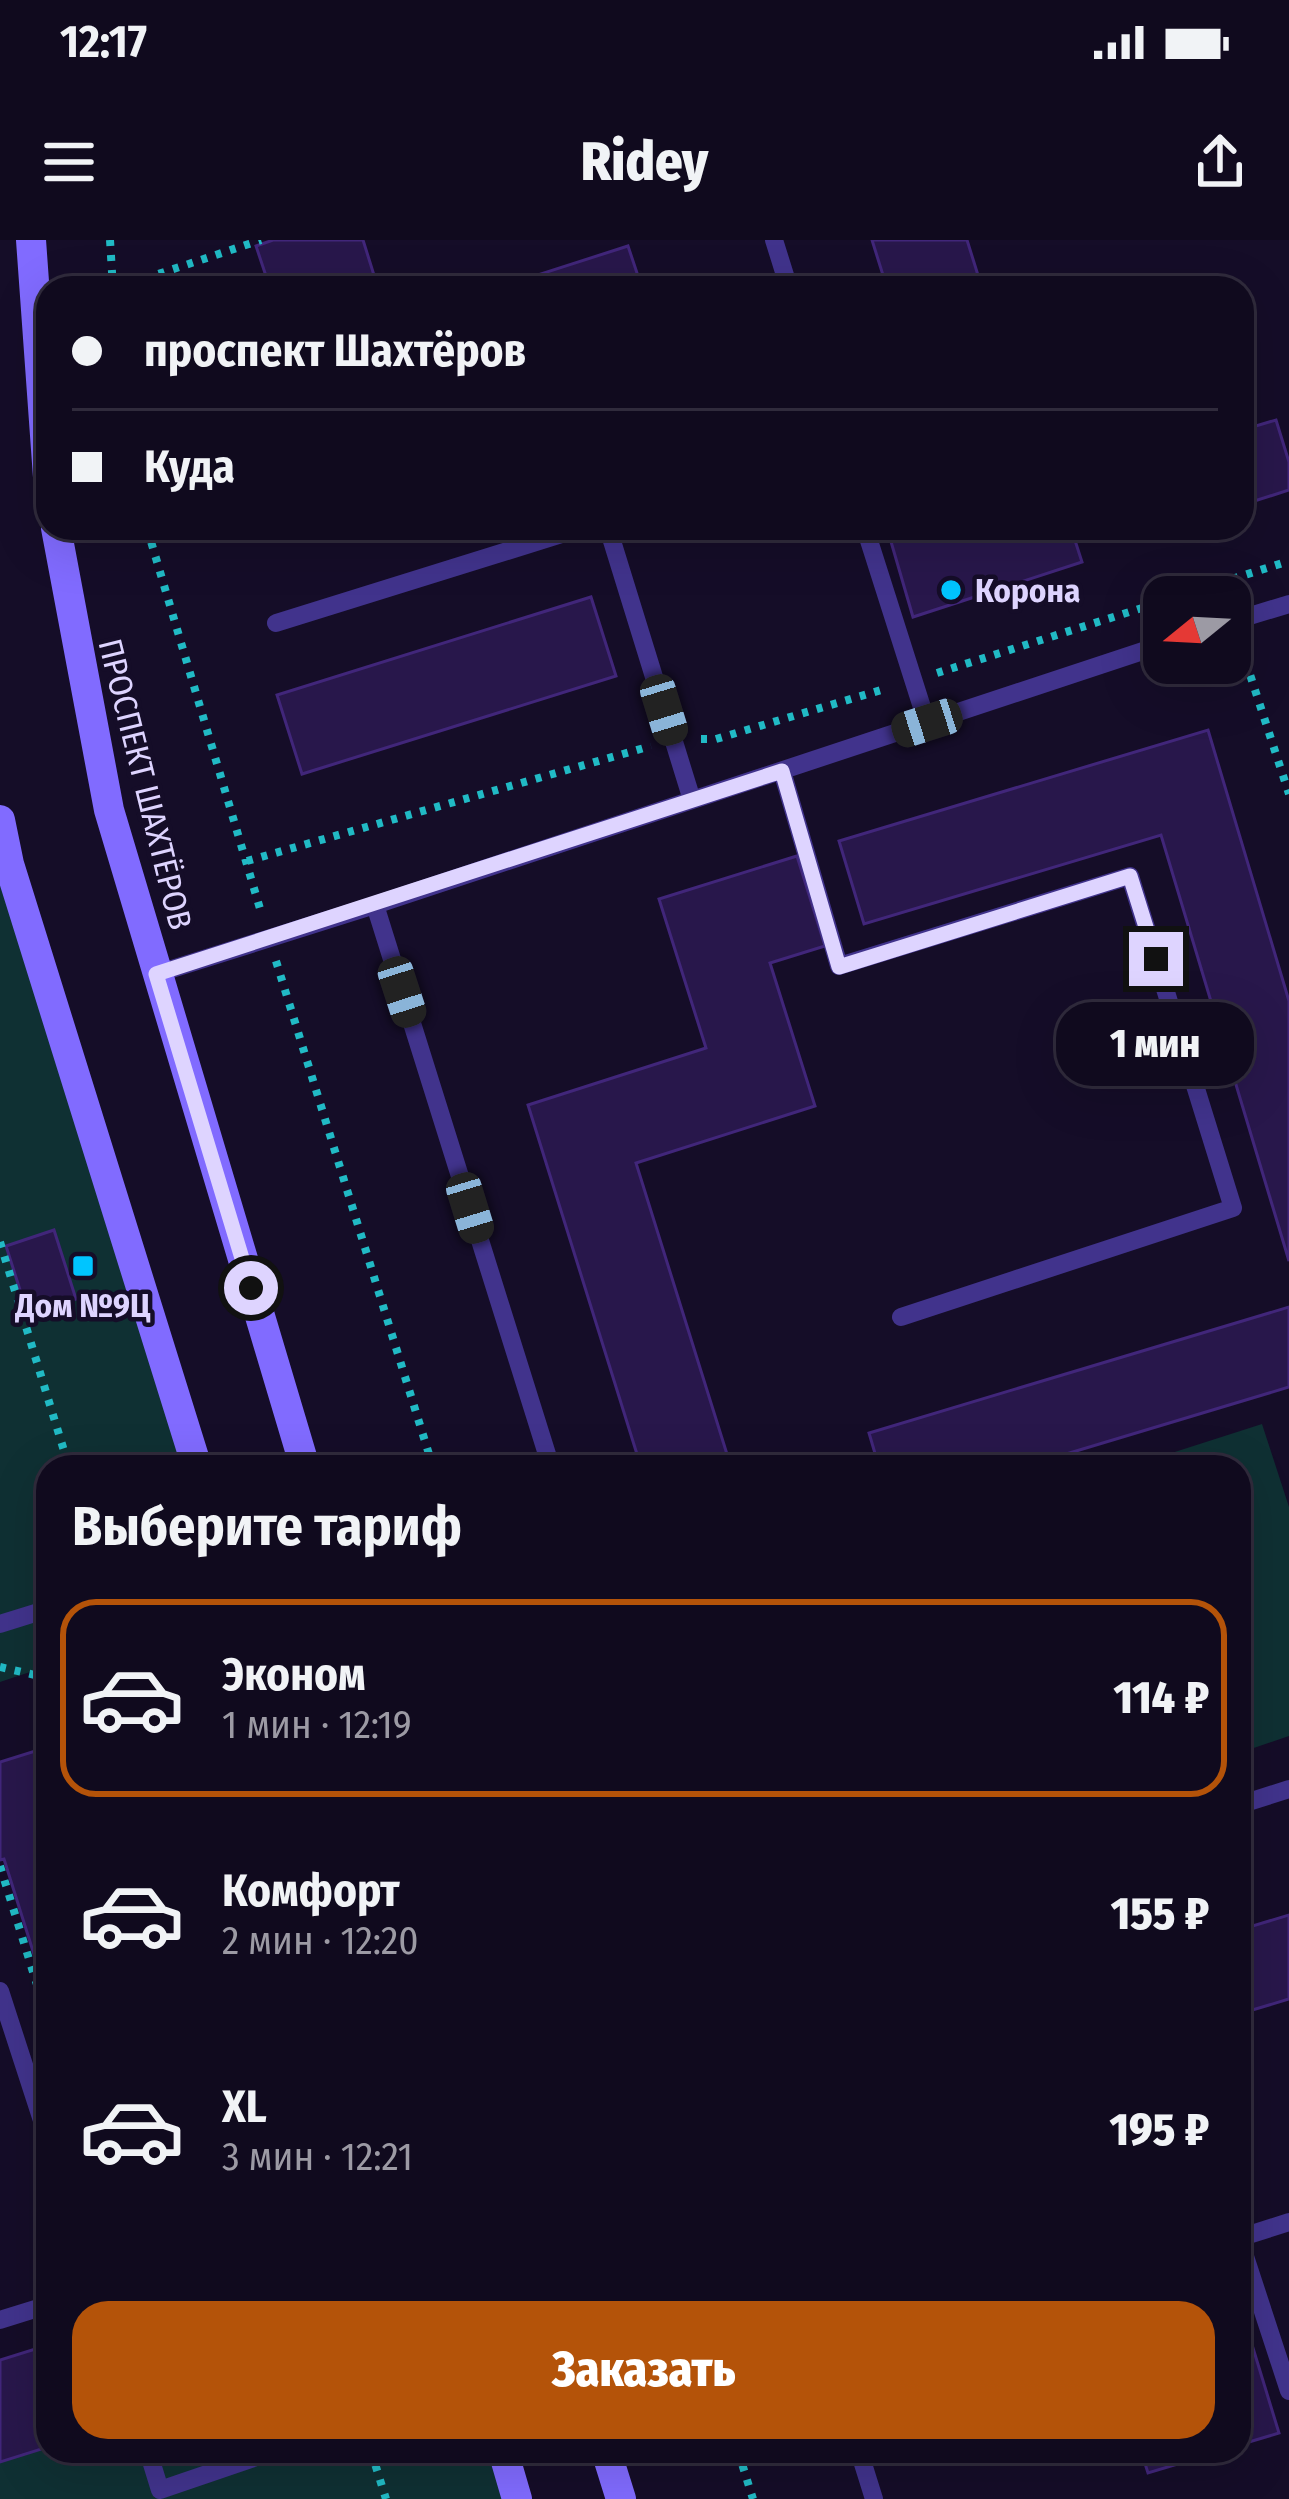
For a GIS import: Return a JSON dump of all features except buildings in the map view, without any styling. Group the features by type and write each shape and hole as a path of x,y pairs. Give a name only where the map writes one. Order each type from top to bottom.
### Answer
{"main road":[{"path":"31,240 36,310"},
{"name":"ПРОСПЕКТ ШАХТЁРОВ","path":"58,540 110,810 301,1455"},
{"path":"0,820 8,864 193,1455"},
{"path":"506,2463 517,2499"},
{"path":"610,2463 622,2499"}],"lane":[{"path":"774,240 785,276"},
{"path":"276,622 542,540"},
{"path":"612,540 692,800"},
{"path":"869,540 927,723"},
{"path":"1251,616 1289,604"},
{"path":"156,974 1143,651"},
{"path":"782,771 839,967 1130,876 1233,1208 901,1317"},
{"path":"375,905 547,1455"},
{"path":"0,1624 36,1613"},
{"path":"1251,1801 1289,1789"},
{"path":"0,1991 36,2101"},
{"path":"1251,2233 1289,2222"},
{"path":"1251,2274 1289,2391"},
{"path":"0,2320 36,2309"},
{"path":"152,2463 160,2490 239,2463"},
{"path":"863,2463 874,2499"}],"path":[{"path":"110,240 113,276"},
{"path":"151,276 261,240"},
{"path":"151,540 429,1455"},
{"path":"1242,576 1289,561"},
{"path":"1251,681 1289,794"},
{"path":"0,1242 65,1455"},
{"path":"0,1667 36,1675"},
{"path":"0,1866 36,1982"},
{"path":"374,2463 386,2499"},
{"path":"742,2463 753,2499"}],"green space":[{"path":"0,867 193,1455 36,1455 36,1670 0,1682"},
{"path":"1262,1424 1289,1507 1289,1736 1251,1749 1251,1455 1165,1455"},
{"path":"36,2451 36,2463 507,2463 518,2499 0,2499 0,2462"}],"place":[{"name":"Корона","path":"951,590"},
{"name":"Дом №9Ц","path":"83,1266"}],"route":[{"path":"251,1288 156,974 782,771 839,967 1130,876 1156,959"}]}
